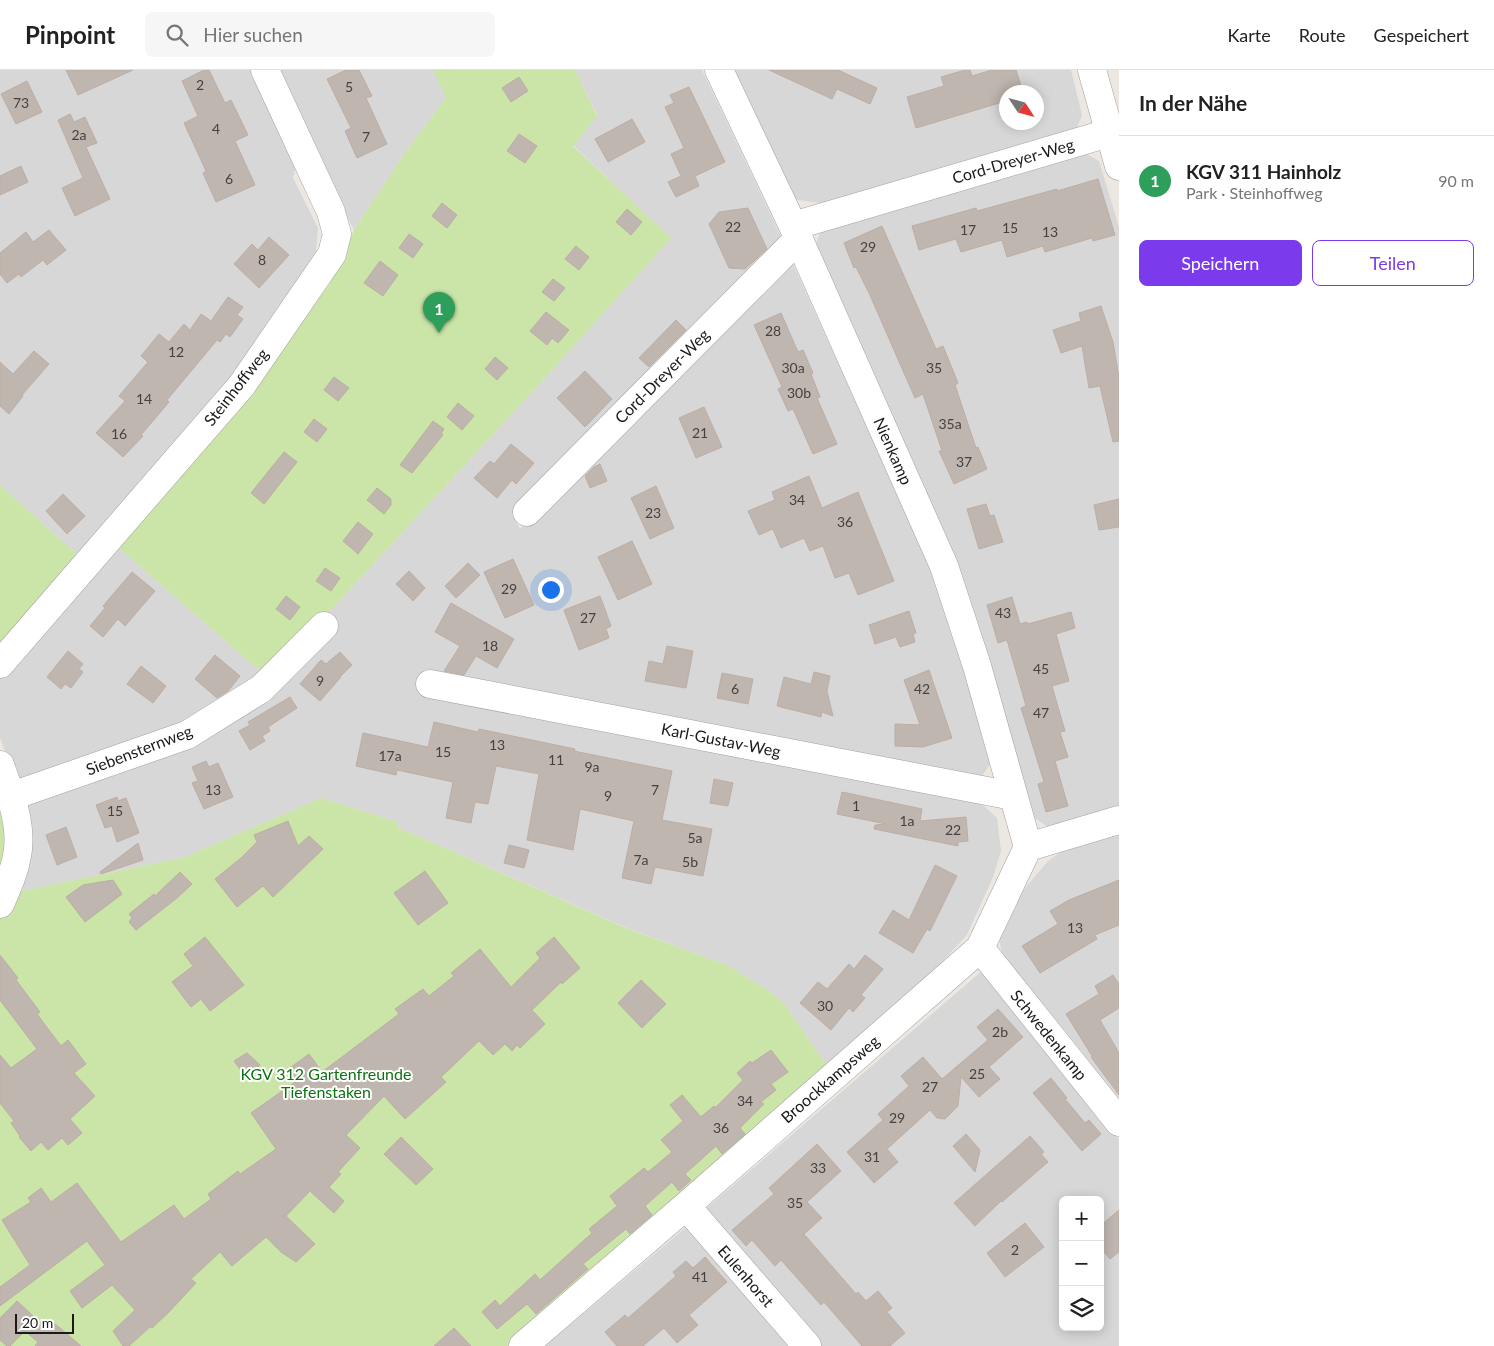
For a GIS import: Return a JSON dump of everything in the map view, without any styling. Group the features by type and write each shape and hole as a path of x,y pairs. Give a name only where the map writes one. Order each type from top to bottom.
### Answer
{"street":[{"name":"Steinhoffweg","path":"0,664 242,385 332,254 337,234 331,212 265,70"},
{"name":"Nienkamp","path":"719,70 795,233 944,566 977,666 1028,847"},
{"path":"1092,70 1114,132 1119,166"},
{"name":"Cord-Dreyer-Weg","path":"527,512 795,233 1114,132"},
{"name":"Siebensternweg","path":"12,796 187,735 261,689 324,626"},
{"name":"Karl-Gustav-Weg","path":"430,684 1013,796"},
{"path":"0,765 12,796 18,833 18,854 13,873 0,904"},
{"path":"1028,847 1119,820"},
{"name":"Broockkampsweg","path":"524,1346 980,948 1028,847"},
{"name":"Schwedenkamp","path":"980,948 1119,1122"},
{"name":"Eulenhorst","path":"686,1206 807,1346"}],"shaded area":[{"path":"0,70 252,70 296,166 293,178 318,228 316,251 280,317 82,559 0,485"},
{"path":"275,70 433,70 446,98 402,157 354,230"},
{"path":"575,70 702,70 784,243 512,514 520,529 792,262 929,564 964,671 990,764 980,779 975,798 997,818 1001,851 993,877 967,935 928,977 828,1067 785,1005 771,992 727,965 629,929 397,827 398,822 321,798 185,857 22,891 29,865 25,804 0,738 0,676 118,547 268,678 545,378 670,238 573,145 597,115"},
{"path":"730,70 1071,70 1082,115 1076,131 828,204 791,199"},
{"path":"1085,153 1099,161 1119,227 1119,806 1048,827 1032,816 816,243 822,229"},
{"path":"1119,828 1119,1098 1002,952 999,939 1025,888 1048,861 1082,838"},
{"path":"983,970 1119,1140 1119,1346 815,1346 700,1214"},
{"path":"690,1224 796,1346 545,1346"}],"green space":[{"path":"433,70 575,70 597,116 573,146 671,238 545,378 268,678 118,547 242,403 329,285 354,230 402,157 446,98"},
{"path":"0,485 82,559 0,655"},
{"name":"KGV 312 Gartenfreunde Tiefenstaken","path":"0,787 9,833 2,880 22,891 185,857 321,798 398,822 397,827 628,929 727,965 771,992 785,1005 828,1067 507,1346 0,1346"}],"building":[{"path":"66,70 133,70 78,95"},
{"path":"204,70 209,70 225,103 231,100 248,135 235,141 255,185 216,202 203,173 206,171 184,123 198,116 182,81"},
{"path":"346,70 359,70 372,96 366,98 387,144 357,158 345,131 351,128 327,79"},
{"path":"769,70 838,70 877,88 870,104 837,89 832,99"},
{"path":"965,70 970,70 972,76 992,70 1016,70 1021,85 999,85 999,103 916,128 907,97 944,86 941,77"},
{"path":"519,77 528,91 511,102 502,88"},
{"path":"27,81 42,112 16,124 1,94"},
{"path":"689,87 725,162 695,176 699,186 676,197 668,182 681,176 671,154 684,148 665,107 674,103 670,95"},
{"path":"70,114 74,122 85,117 97,143 86,147 110,199 75,216 62,188 83,178 58,120"},
{"path":"632,119 645,142 608,162 595,139"},
{"path":"519,134 537,146 525,163 507,151"},
{"path":"21,166 28,182 0,195 0,176"},
{"path":"1098,179 1115,235 1093,241 1092,238 1045,252 1043,246 1007,257 1002,240 961,252 956,239 919,250 912,226 976,208 977,211"},
{"path":"442,203 457,215 447,228 432,216"},
{"path":"748,208 767,249 745,269 729,268 709,224 719,212"},
{"path":"627,209 642,222 631,235 616,222"},
{"path":"882,226 936,349 943,346 958,383 955,385 976,448 978,447 987,469 954,484 939,451 942,451 923,394 915,398 869,293 856,267 854,268 844,243"},
{"path":"49,230 66,250 47,265 43,260 21,277 19,274 7,283 0,274 0,253 26,232 33,242"},
{"path":"409,234 423,244 413,258 399,248"},
{"path":"269,237 289,255 259,288 234,264 252,244 258,250"},
{"path":"576,246 589,257 579,270 565,259"},
{"path":"380,261 398,275 383,296 364,283"},
{"path":"553,279 565,288 554,301 542,292"},
{"path":"228,297 243,307 237,315 243,319 230,337 226,334 220,342 217,340 167,400 169,402 141,435 143,436 123,457 96,433 125,401 119,396 148,362 141,356 159,334 169,342 184,324 190,330 201,314 211,321"},
{"path":"1101,306 1113,342 1119,377 1119,441 1113,442 1100,386 1089,388 1082,346 1061,353 1053,330 1081,321 1079,313"},
{"path":"546,312 569,330 558,343 552,338 547,345 530,331"},
{"path":"781,313 798,352 803,350 813,373 811,374 820,397 817,398 837,444 813,454 793,409 788,411 778,389 782,387 754,325"},
{"path":"676,320 686,330 649,367 639,358"},
{"path":"34,351 49,364 22,395 9,414 0,406 0,362 13,374"},
{"path":"495,357 508,368 497,380 485,369"},
{"path":"585,371 612,399 585,427 557,398"},
{"path":"334,377 349,388 338,401 324,390"},
{"path":"458,403 474,416 462,430 447,417"},
{"path":"704,407 722,447 696,458 679,418"},
{"path":"314,419 327,429 317,442 304,432"},
{"path":"433,421 444,429 441,434 443,435 412,473 400,465"},
{"path":"511,444 534,463 516,484 512,480 497,498 474,478 490,461 494,464"},
{"path":"284,452 297,462 264,504 251,493"},
{"path":"600,464 607,481 590,488 585,476"},
{"path":"809,476 822,508 858,492 894,581 858,595 849,573 835,578 823,546 810,551 804,538 781,548 773,529 759,535 748,511 775,500 772,492"},
{"path":"656,486 674,528 650,539 631,498"},
{"path":"377,488 391,499 391,505 384,514 367,500"},
{"path":"63,494 85,516 67,534 46,511"},
{"path":"1119,499 1119,527 1099,530 1094,505"},
{"path":"986,504 990,516 994,515 1003,542 979,549 967,509"},
{"path":"358,522 373,534 358,554 343,541"},
{"path":"632,541 652,584 618,600 598,557"},
{"path":"513,559 534,605 505,618 484,572"},
{"path":"468,563 480,575 456,598 445,586"},
{"path":"325,568 340,578 331,591 316,581"},
{"path":"409,571 425,588 413,601 396,584"},
{"path":"132,572 155,591 125,626 118,619 103,637 90,626 105,608 103,606"},
{"path":"286,596 300,607 290,620 276,609"},
{"path":"600,596 611,626 606,629 609,638 579,650 564,610"},
{"path":"1012,597 1020,624 1027,622 1028,624 1071,612 1075,628 1056,634 1069,681 1052,686 1065,731 1060,732 1068,757 1055,761 1068,806 1046,812 1038,784 1044,782 1021,708 1026,706 1007,640 998,643 987,605"},
{"path":"451,603 514,639 497,668 476,656 464,675 444,671 460,646 435,632"},
{"path":"909,611 916,633 913,634 915,642 900,647 896,637 875,644 869,625"},
{"path":"667,646 693,651 686,688 645,681 649,661 663,664"},
{"path":"68,651 83,664 79,669 83,672 71,688 65,684 61,689 47,677"},
{"path":"340,652 352,665 320,701 300,684 321,660 326,664"},
{"path":"215,655 240,676 228,691 217,698 195,679"},
{"path":"141,666 166,686 153,703 127,684"},
{"path":"929,670 952,738 923,747 895,746 895,724 920,725 904,680"},
{"path":"814,672 830,676 827,691 833,716 822,712 821,717 777,706 784,677 811,684"},
{"path":"722,673 753,679 748,704 717,698"},
{"path":"290,697 297,708 268,727 270,731 262,736 265,741 250,750 239,731 250,725 248,722"},
{"path":"434,722 478,732 479,729 672,771 662,820 712,829 703,876 655,867 651,884 622,878 634,821 580,809 573,850 527,840 539,774 496,766 488,804 475,802 471,823 446,818 453,782 397,770 396,775 356,766 363,733 428,747"},
{"path":"206,761 209,767 218,763 233,797 204,809 192,783 198,781 192,767"},
{"path":"714,779 733,783 728,806 710,803"},
{"path":"842,792 922,809 920,821 966,817 968,841 958,842 958,846 874,829 875,825 886,824 837,814"},
{"path":"117,797 118,801 126,798 139,833 117,842 112,826 105,828 96,805"},
{"path":"288,821 298,846 309,836 323,849 273,897 263,886 237,907 215,879 257,842 254,835"},
{"path":"66,827 77,857 57,865 46,835"},
{"path":"138,843 143,860 101,874 100,872"},
{"path":"509,845 529,850 524,868 504,863"},
{"path":"935,865 957,876 930,931 927,929 913,953 879,933 893,910 909,920"},
{"path":"425,871 448,903 418,925 394,893"},
{"path":"180,872 192,884 136,930 129,922 132,918 129,914 154,894 155,896"},
{"path":"113,880 122,894 85,922 66,897 83,885"},
{"path":"1119,880 1119,925 1095,935 1097,939 1040,973 1022,946 1058,924 1050,911 1069,900"},
{"path":"205,937 244,985 210,1011 201,999 191,1007 172,982 193,966 184,954"},
{"path":"554,937 580,968 562,984 561,982 532,1010 545,1024 520,1048 517,1045 512,1051 505,1044 493,1055 479,1041 441,1077 446,1082 405,1119 384,1096 346,1135 360,1148 338,1172 341,1174 329,1187 344,1201 334,1213 310,1191 286,1216 315,1244 296,1262 281,1252 266,1237 232,1266 220,1252 191,1279 196,1283 169,1312 129,1346 123,1346 113,1331 135,1310 112,1285 82,1308 70,1291 105,1265 87,1241 0,1306 0,1287 30,1265 2,1220 31,1202 28,1198 41,1188 51,1202 77,1183 121,1242 174,1205 184,1219 211,1199 208,1194 238,1171 240,1174 276,1149 251,1113 295,1082 287,1070 309,1054 322,1072 399,1014 395,1009 423,989 429,996 454,976 451,973 480,949 511,987 540,958 536,953"},
{"path":"0,955 18,978 16,980 40,1012 37,1014 61,1046 68,1040 86,1064 74,1073 95,1096 70,1119 82,1133 68,1145 62,1138 48,1150 41,1142 31,1151 19,1137 11,1123 14,1121 0,1103 0,1055 11,1068 37,1049 0,1000"},
{"path":"865,955 883,969 861,995 865,998 853,1012 849,1008 831,1030 800,1003 818,982 827,989 849,964 854,969"},
{"path":"1113,975 1119,984 1119,1008 1100,1020 1119,1053 1119,1095 1091,1057 1066,1014 1099,994 1095,986"},
{"path":"641,980 666,1004 642,1028 618,1003"},
{"path":"998,1009 1023,1037 989,1067 1000,1079 979,1097 961,1077 958,1106 945,1119 937,1118 930,1110 887,1149 898,1162 874,1183 847,1152 883,1120 878,1114 909,1086 901,1076 923,1057 942,1079 988,1040 977,1027"},
{"path":"771,1050 788,1072 771,1084 776,1090 761,1102 764,1104 740,1128 745,1134 722,1154 716,1146 685,1174 691,1180 679,1191 672,1182 645,1206 652,1215 630,1234 626,1229 583,1264 588,1269 536,1314 527,1304 497,1329 482,1312 495,1300 500,1306 535,1274 540,1280 592,1233 589,1229 617,1206 610,1196 644,1168 648,1172 672,1152 661,1140 683,1121 670,1105 682,1095 701,1117 714,1106 715,1108 743,1080 737,1073 750,1061 752,1063"},
{"path":"247,1053 260,1065 245,1076 234,1061"},
{"path":"1051,1078 1085,1123 1089,1120 1101,1134 1082,1151 1033,1093"},
{"path":"966,1134 980,1150 975,1172 953,1146"},
{"path":"1030,1136 1044,1152 1041,1154 1048,1162 1001,1201 975,1226 954,1203"},
{"path":"401,1137 433,1169 416,1185 384,1154"},
{"path":"817,1144 841,1171 807,1202 822,1218 804,1234 856,1294 858,1292 866,1301 878,1291 892,1308 887,1312 905,1333 890,1346 862,1346 824,1302 821,1305 781,1260 775,1266 752,1240 746,1246 732,1230 774,1194 769,1188"},
{"path":"1119,1210 1119,1252 1110,1259 1104,1252 1104,1223"},
{"path":"1025,1223 1044,1247 1005,1277 987,1253"},
{"path":"705,1257 727,1282 689,1315 698,1325 677,1343 664,1328 643,1346 617,1346 605,1332 625,1315 628,1318 676,1276 673,1272 686,1261 693,1268"},
{"path":"17,1301 48,1330 54,1323 81,1346 35,1346 38,1342 25,1331 10,1346 7,1346 0,1340 0,1318"},
{"path":"454,1328 471,1346 434,1346"}],"place":[{"name":"KGV 311 Hainholz","path":"439,333"}]}
